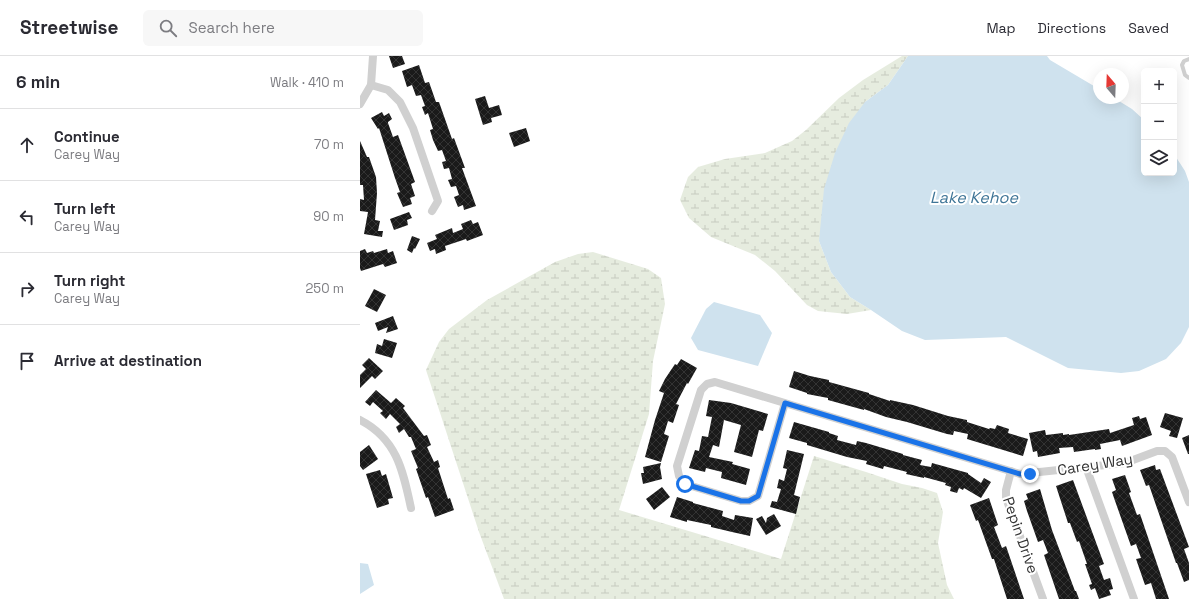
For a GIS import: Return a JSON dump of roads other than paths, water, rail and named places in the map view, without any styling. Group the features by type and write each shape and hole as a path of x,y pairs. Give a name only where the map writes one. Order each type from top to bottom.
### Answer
{"street":[{"path":"360,104 372,85 373,56"},
{"path":"372,85 388,90 400,102 413,128 438,201 432,211"},
{"name":"Carey Way","path":"785,403 758,496 749,501 741,501 685,484 679,476 677,466 701,390 707,384 715,382 785,403 1011,471 1020,474 1125,462 1157,451 1165,451 1172,457 1189,502"},
{"path":"360,420 370,425 384,438 398,459 405,477 411,508"},
{"path":"1086,467 1134,599"},
{"name":"Pepin Drive","path":"1011,471 1006,490 1006,498 1043,599"}],"lane":[{"path":"1189,59 1184,61 1182,65 1185,75 1189,78"}],"water":[{"name":"Lake Kehoe","path":"908,56 1047,56 1050,60 1093,85 1093,104 1124,104 1132,109 1141,117 1141,176 1177,176 1177,159 1185,171 1189,182 1189,327 1181,343 1166,359 1139,371 1121,373 1068,368 1006,337 925,340 902,331 850,297 831,272 819,241 824,189 835,153 849,123 865,102 888,85"},
{"path":"714,302 760,315 772,333 758,366 698,350 691,338 706,309"},
{"path":"360,563 368,564 374,585 360,594"}]}
